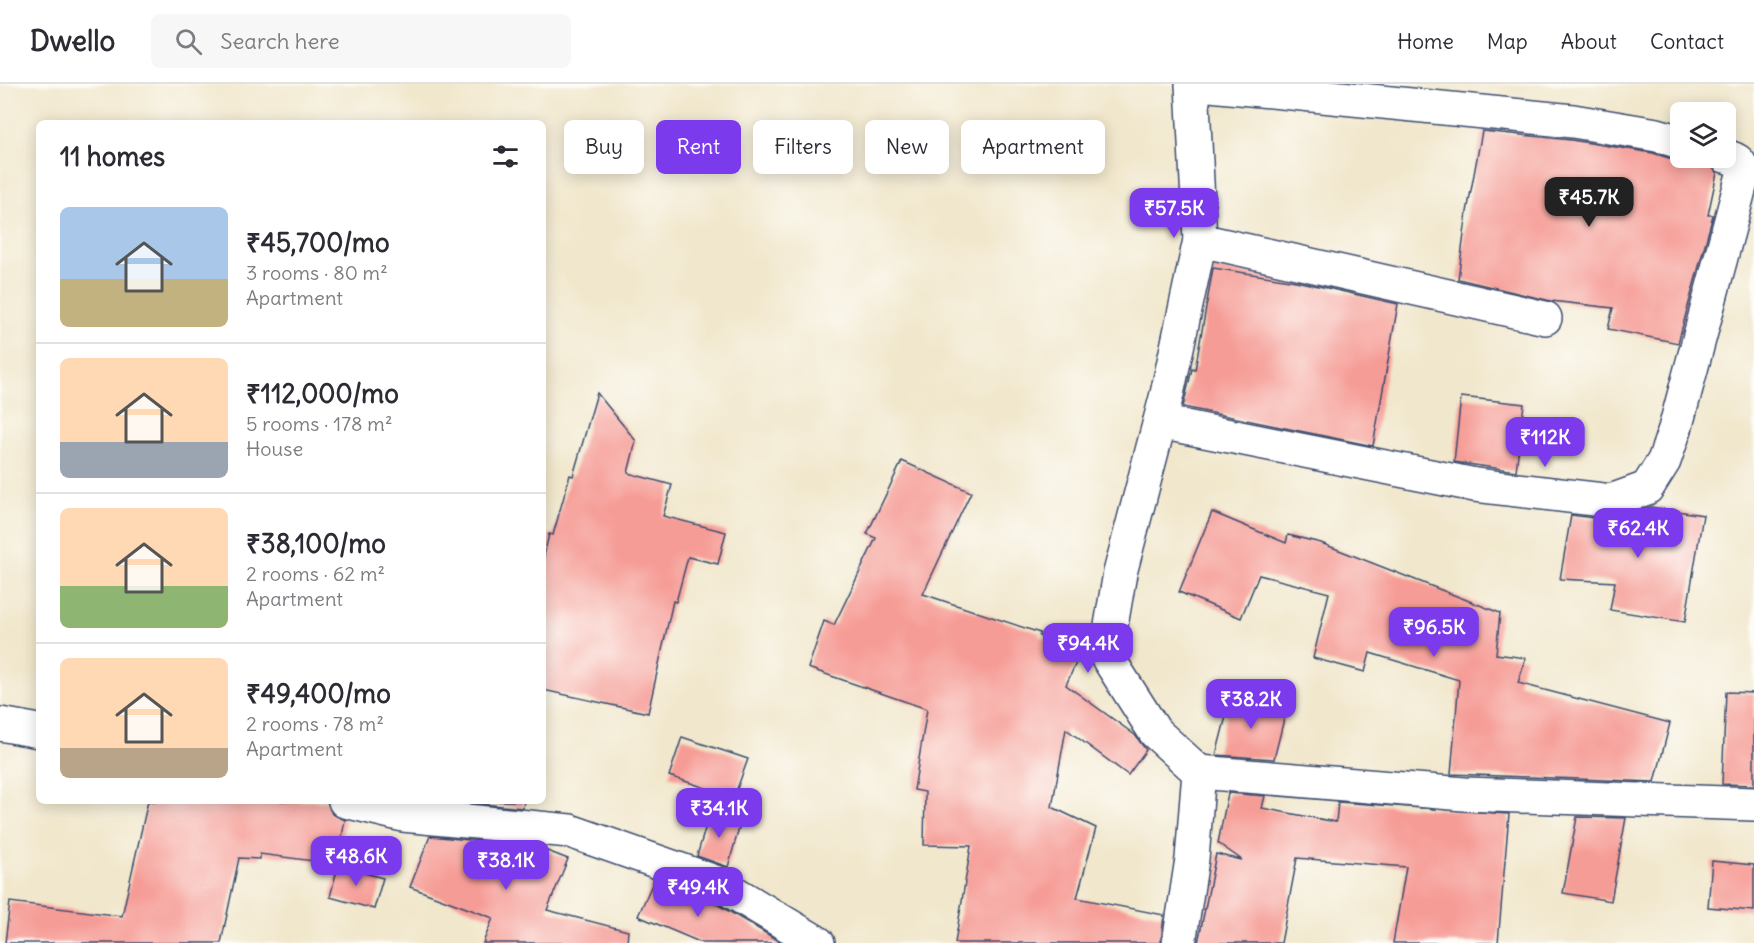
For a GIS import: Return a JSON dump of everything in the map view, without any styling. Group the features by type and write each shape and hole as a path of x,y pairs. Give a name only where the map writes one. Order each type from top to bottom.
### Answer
{"street":[{"path":"1192,84 1200,240 1160,422 1120,573 1106,655 1155,732 1199,772 1464,794 1754,804"},
{"path":"1200,84 1574,120 1670,139"},
{"path":"1160,422 1475,485 1611,501 1647,488 1664,461 1676,429 1743,175 1742,166 1736,159"},
{"path":"1200,240 1545,318"},
{"path":"0,724 36,730"},
{"path":"1179,943 1192,859 1199,772"},
{"path":"357,804 403,815 570,831 718,883 818,943"}],"building":[{"path":"1482,131 1571,140 1653,153 1670,158 1670,168 1713,168 1717,173 1708,215 1713,215 1678,343 1608,329 1613,308 1551,301 1458,279 1467,212"},
{"path":"1213,268 1296,281 1398,304 1373,446 1183,407 1192,369 1195,370"},
{"path":"597,393 636,441 628,473 672,485 663,516 726,532 718,564 688,557 676,602 673,601 648,713 546,691 546,547 549,534 553,535 570,475 573,476"},
{"path":"1461,397 1524,404 1516,471 1454,462"},
{"path":"902,461 971,492 923,594 1040,633 1039,636 1080,654 1066,685 1135,735 1146,750 1128,775 1066,729 1052,807 1096,828 1077,898 1164,915 1161,943 955,943 971,846 924,845 925,792 914,790 927,709 808,668 824,621 834,625 876,538 867,534"},
{"path":"1651,507 1703,515 1685,622 1610,610 1615,582 1560,579 1571,515 1609,520"},
{"path":"1212,512 1286,543 1288,535 1321,543 1500,613 1496,654 1526,658 1518,683 1670,723 1655,782 1451,774 1459,680 1370,653 1365,672 1313,658 1329,593 1259,575 1241,618 1179,592"},
{"path":"1726,692 1754,693 1754,785 1722,784"},
{"path":"1231,697 1286,711 1274,759 1216,755"},
{"path":"682,737 748,759 734,797 669,776"},
{"path":"1228,793 1265,796 1262,808 1336,822 1338,802 1509,814 1498,943 1393,943 1406,867 1297,858 1281,943 1198,943 1216,854 1242,860 1218,843"},
{"path":"147,804 328,804 332,814 345,820 337,864 260,854 260,859 239,858 221,943 5,943 10,902 122,916"},
{"path":"483,804 524,804 523,808"},
{"path":"710,812 741,821 728,867 697,856"},
{"path":"1577,817 1626,818 1611,901 1563,893"},
{"path":"430,836 537,847 568,859 547,910 628,931 627,943 483,943 493,918 410,887"},
{"path":"1712,861 1754,865 1754,911 1708,907"},
{"path":"338,866 383,878 374,909 330,897"},
{"path":"654,880 710,900 782,943 702,943 638,916"}]}
